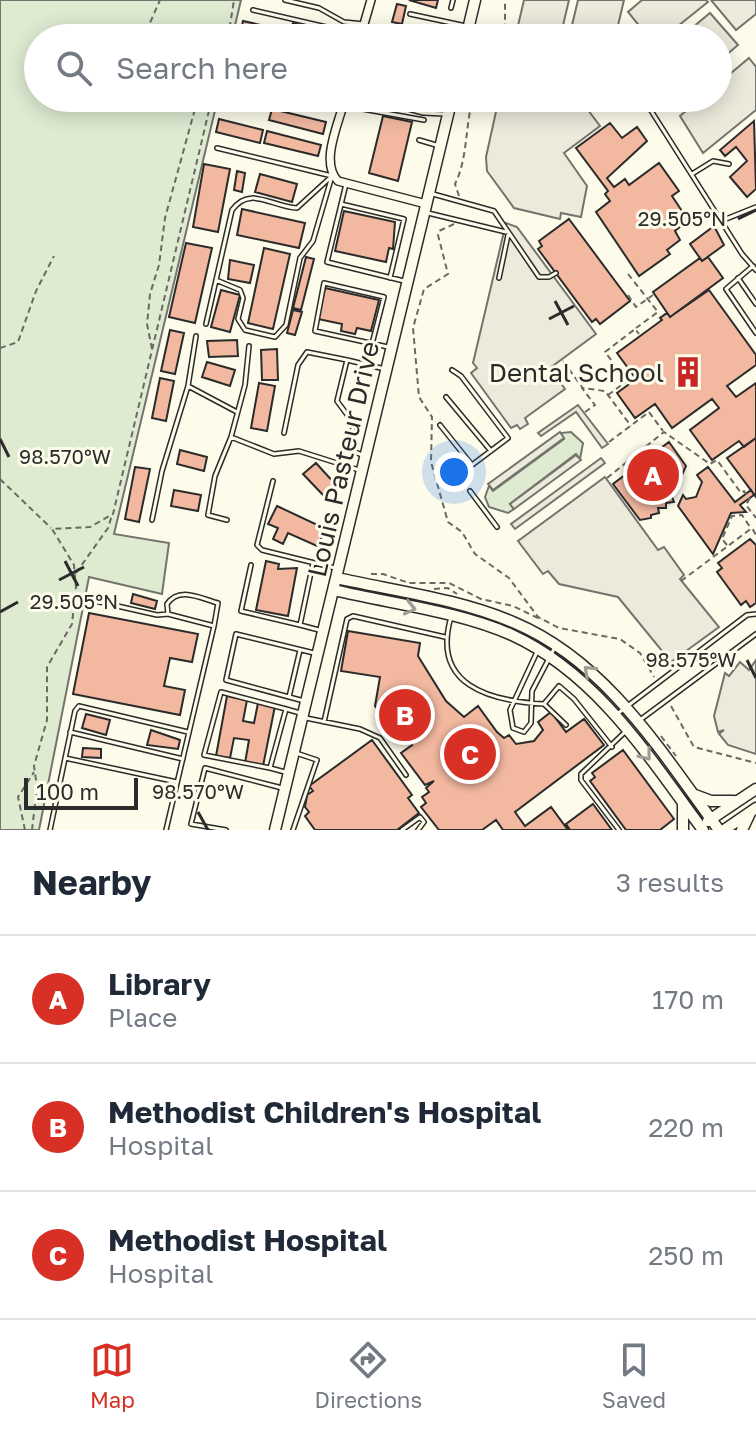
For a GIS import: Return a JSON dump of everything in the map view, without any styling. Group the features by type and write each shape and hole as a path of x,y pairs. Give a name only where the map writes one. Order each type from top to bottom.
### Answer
{"street":[{"path":"364,24 371,0"},
{"path":"470,24 475,0"},
{"path":"342,112 329,160 332,176 346,184 426,203"},
{"name":"Louis Pasteur Drive","path":"275,830 449,112"},
{"path":"338,573 490,613 544,638 584,665 625,708 721,830 753,810"},
{"path":"334,590 486,626 539,649 576,675 627,730 700,829 756,789"},
{"path":"693,795 711,801 736,801"},
{"path":"683,803 683,830"},
{"path":"742,830 753,810"}],"lane":[{"path":"285,0 319,8 344,22 364,24"},
{"path":"451,8 453,0"},
{"path":"253,10 309,24"},
{"path":"410,14 441,24"},
{"path":"384,112 424,120"},
{"path":"434,112 448,115"},
{"path":"652,112 753,266"},
{"path":"419,140 440,146"},
{"path":"217,148 332,176"},
{"path":"692,174 713,161 729,164"},
{"path":"216,280 240,290 243,298 238,319 245,330 275,337 286,325 300,258 313,241 332,176"},
{"path":"206,324 232,210 240,199 249,196 297,208 332,176"},
{"path":"346,184 327,262 408,282"},
{"path":"426,203 508,233"},
{"path":"426,203 494,211 539,277 556,273"},
{"path":"341,204 404,219 390,278"},
{"path":"721,221 756,207"},
{"path":"499,278 508,233"},
{"path":"756,258 753,266 726,289 756,333"},
{"path":"738,278 756,304"},
{"path":"372,344 384,297 324,283 315,331 372,344 392,348"},
{"path":"152,520 162,471 188,386 196,336"},
{"path":"227,520 208,515 215,476 231,437 245,385 249,346"},
{"path":"284,433 298,365 307,352 387,369"},
{"path":"347,360 337,401 354,424 348,449 366,456"},
{"path":"440,425 472,465 508,438 461,376 452,370"},
{"path":"188,386 237,412"},
{"path":"446,397 491,451"},
{"path":"231,437 274,454 299,451 362,472"},
{"path":"273,481 257,545 262,550 338,573"},
{"path":"470,491 497,527"},
{"path":"300,625 313,563"},
{"path":"251,565 241,611 324,632"},
{"path":"166,830 218,603 182,593 172,597 167,604 168,614"},
{"path":"91,600 214,626"},
{"path":"614,716 747,615 756,614"},
{"path":"324,722 347,619 353,616 445,637"},
{"path":"451,617 445,650 452,666 474,691 544,704 566,725"},
{"path":"307,701 226,680 236,634 318,654"},
{"path":"619,830 581,780 584,768 612,747 627,730 756,634"},
{"path":"544,638 509,716 519,732 531,723 529,703 556,645"},
{"path":"289,697 300,649"},
{"path":"544,704 559,686 574,699 612,747"},
{"path":"289,773 204,755 221,692 324,722 360,729 380,738 406,775"},
{"path":"50,830 70,732 79,706 189,732"},
{"path":"270,768 286,709"},
{"path":"70,732 183,759"},
{"path":"293,830 317,760 294,752"},
{"path":"65,758 177,782"},
{"path":"226,830 191,824 205,768 285,789"},
{"path":"402,830 420,817 424,822 418,830"}],"path":[{"path":"149,24 160,0"},
{"path":"230,24 234,0"},
{"path":"505,0 505,24"},
{"path":"152,350 147,324 150,294 159,265 165,218 194,112"},
{"path":"75,574 108,528 113,514 209,112"},
{"path":"459,196 455,184 461,171 470,112"},
{"path":"454,223 439,231 438,235 448,274 424,289 413,328 419,397 432,417 431,462 448,522 462,532 475,554 509,578 543,620"},
{"path":"0,348 18,342 54,256"},
{"path":"608,395 627,381 605,352 658,312 628,274"},
{"path":"628,295 636,307 653,295"},
{"path":"635,329 639,334"},
{"path":"563,361 595,405 585,412"},
{"path":"582,388 605,391 631,426"},
{"path":"609,442 649,412 664,432 710,464 717,460 741,493 746,494"},
{"path":"607,478 664,432"},
{"path":"0,479 52,529 74,565 75,574 72,624 47,667 47,720 35,771 18,797 25,830"},
{"path":"750,498 746,505 756,518"},
{"path":"52,529 90,527 113,514"},
{"path":"727,546 722,539 732,516 742,515 756,535"},
{"path":"681,581 752,528"},
{"path":"371,574 383,574 409,583 449,583 481,599 513,606 559,628 620,639 640,653 655,679"},
{"path":"670,705 694,747 756,763"},
{"path":"660,735 672,746 680,763"},
{"path":"32,830 37,787 35,771"}],"green space":[{"path":"0,0 241,0 235,24 24,24 24,112 215,112 114,534 169,543 162,594 89,577 39,830 0,830"},
{"path":"571,432 583,443 580,459 576,454 510,504 514,509 508,513 489,507 485,497 489,486 493,491 564,439 561,433"}],"shaded area":[{"path":"524,0 569,0 563,24 518,24"},
{"path":"578,0 624,0 618,24 572,24"},
{"path":"642,0 708,2 680,24 638,24 628,12"},
{"path":"711,0 756,0 756,14 736,30"},
{"path":"710,13 720,24 697,24"},
{"path":"749,58 756,67 756,110 703,153 680,116 685,112 732,112 732,72"},
{"path":"496,112 590,112 600,126 564,153 587,186 581,217 561,213 560,219 514,208 487,171 486,157"},
{"path":"506,223 517,227 596,334 550,368 565,389 525,418 528,424 520,429 517,425 511,428 471,373 477,368 473,363"},
{"path":"578,405 608,444 602,448 576,412 541,436 538,433"},
{"path":"560,432 564,438 493,490 488,484"},
{"path":"576,455 581,460 514,509 510,504"},
{"path":"601,458 605,463 515,529 511,524"},
{"path":"605,477 658,550 664,547 684,575 680,579 719,627 671,662 618,597 559,584 548,571 543,574 518,541"},
{"path":"756,660 756,754 728,745 719,734 724,730 718,732 714,716 725,673 729,676 740,662 749,670"}],"building":[{"path":"409,0 438,0 436,8"},
{"path":"397,4 406,6 402,24 392,22"},
{"path":"271,112 284,112 326,122 323,134 269,120"},
{"path":"383,116 412,122 398,181 369,173"},
{"path":"219,119 263,130 260,143 216,132"},
{"path":"754,121 756,189 747,197 730,177 747,161 736,147 725,156 720,150"},
{"path":"610,123 622,138 637,127 647,141 607,178 614,187 625,179 629,185 659,163 679,191 672,196 688,220 675,231 680,240 667,250 670,254 639,276 596,212 610,201 605,194 608,191 576,148"},
{"path":"267,131 321,145 318,156 264,143"},
{"path":"204,164 230,169 218,232 193,227"},
{"path":"237,171 245,173 242,192 234,190"},
{"path":"260,174 297,184 292,202 255,192"},
{"path":"242,209 305,223 299,248 237,235"},
{"path":"344,211 395,222 393,249 389,248 386,262 335,251"},
{"path":"569,219 630,301 600,324 596,319 592,322 538,249 542,246 539,241"},
{"path":"714,226 724,245 702,261 690,244"},
{"path":"186,243 212,248 195,323 169,317"},
{"path":"264,248 290,254 273,329 248,323"},
{"path":"306,257 314,259 301,310 293,308"},
{"path":"708,257 723,278 670,317 653,292 700,258 702,261"},
{"path":"230,260 254,265 250,283 228,279"},
{"path":"325,288 379,300 371,331 357,328 355,334 341,331 342,324 318,319"},
{"path":"221,290 240,295 230,332 211,327"},
{"name":"Dental School","path":"709,290 756,355 756,365 727,386 736,397 756,383 756,438 744,447 739,441 712,460 690,430 719,408 712,399 672,428 655,404 635,418 617,393 636,379 617,353 667,313 670,317"},
{"path":"293,310 302,312 295,335 287,333"},
{"path":"170,330 184,333 175,374 161,371"},
{"path":"237,340 238,356 209,357 207,341"},
{"path":"277,349 278,380 262,380 261,350"},
{"path":"207,362 235,370 230,386 202,377"},
{"path":"160,378 174,381 166,421 152,418"},
{"path":"259,383 275,386 267,431 251,428"},
{"path":"756,438 756,497 727,458"},
{"path":"669,442 686,466 672,497 674,502 666,503 666,508 658,508 659,513 651,515 651,518 640,520 613,484"},
{"path":"180,450 207,457 204,471 177,464"},
{"path":"316,463 336,485 324,496 303,474"},
{"path":"135,467 150,469 139,522 125,519"},
{"path":"708,467 735,502 751,490 754,495 740,505 746,512 731,513 713,554 678,506 683,495 686,499 696,497 702,482 697,475"},
{"path":"174,490 201,495 198,511 171,506"},
{"path":"277,506 326,529 317,546 288,533 283,544 273,539 278,528 268,524"},
{"path":"750,539 756,545 756,603 750,607 746,601 741,605 717,572 722,568 718,563"},
{"path":"266,561 279,564 278,569 297,568 288,616 256,610"},
{"path":"133,594 157,601 155,609 131,603"},
{"path":"89,613 198,634 192,662 170,658 164,686 185,690 180,715 73,694"},
{"path":"348,631 420,643 418,656 446,701 464,717 478,706 497,732 504,738 509,735 516,744 534,741 543,730 538,722 551,712 566,732 584,719 604,745 515,812 525,826 551,807 568,830 503,830 496,820 482,830 439,830 421,807 426,803 422,797 429,792 426,788 434,781 425,785 401,753 412,745 410,739 395,717 382,715 375,706 380,677 341,671"},
{"path":"227,696 247,700 243,721 254,723 258,703 275,706 263,766 245,763 249,740 234,738 230,758 216,756"},
{"path":"86,714 110,720 106,735 82,728"},
{"path":"151,730 180,740 178,749 147,745"},
{"path":"372,740 412,795 408,798 419,813 397,830 315,830 305,816 309,812 305,807 307,795 313,791 309,786"},
{"path":"83,748 101,749 101,758 82,757"},
{"path":"623,750 674,819 660,830 626,830 590,781 595,777 592,773"},
{"path":"593,804 612,830 570,830 566,824"}],"place":[{"name":"Dental School","path":"688,372"},
{"name":"Library","path":"653,475"},
{"name":"Methodist Children's Hospital","path":"405,715"},
{"name":"Methodist Hospital","path":"470,754"}]}
